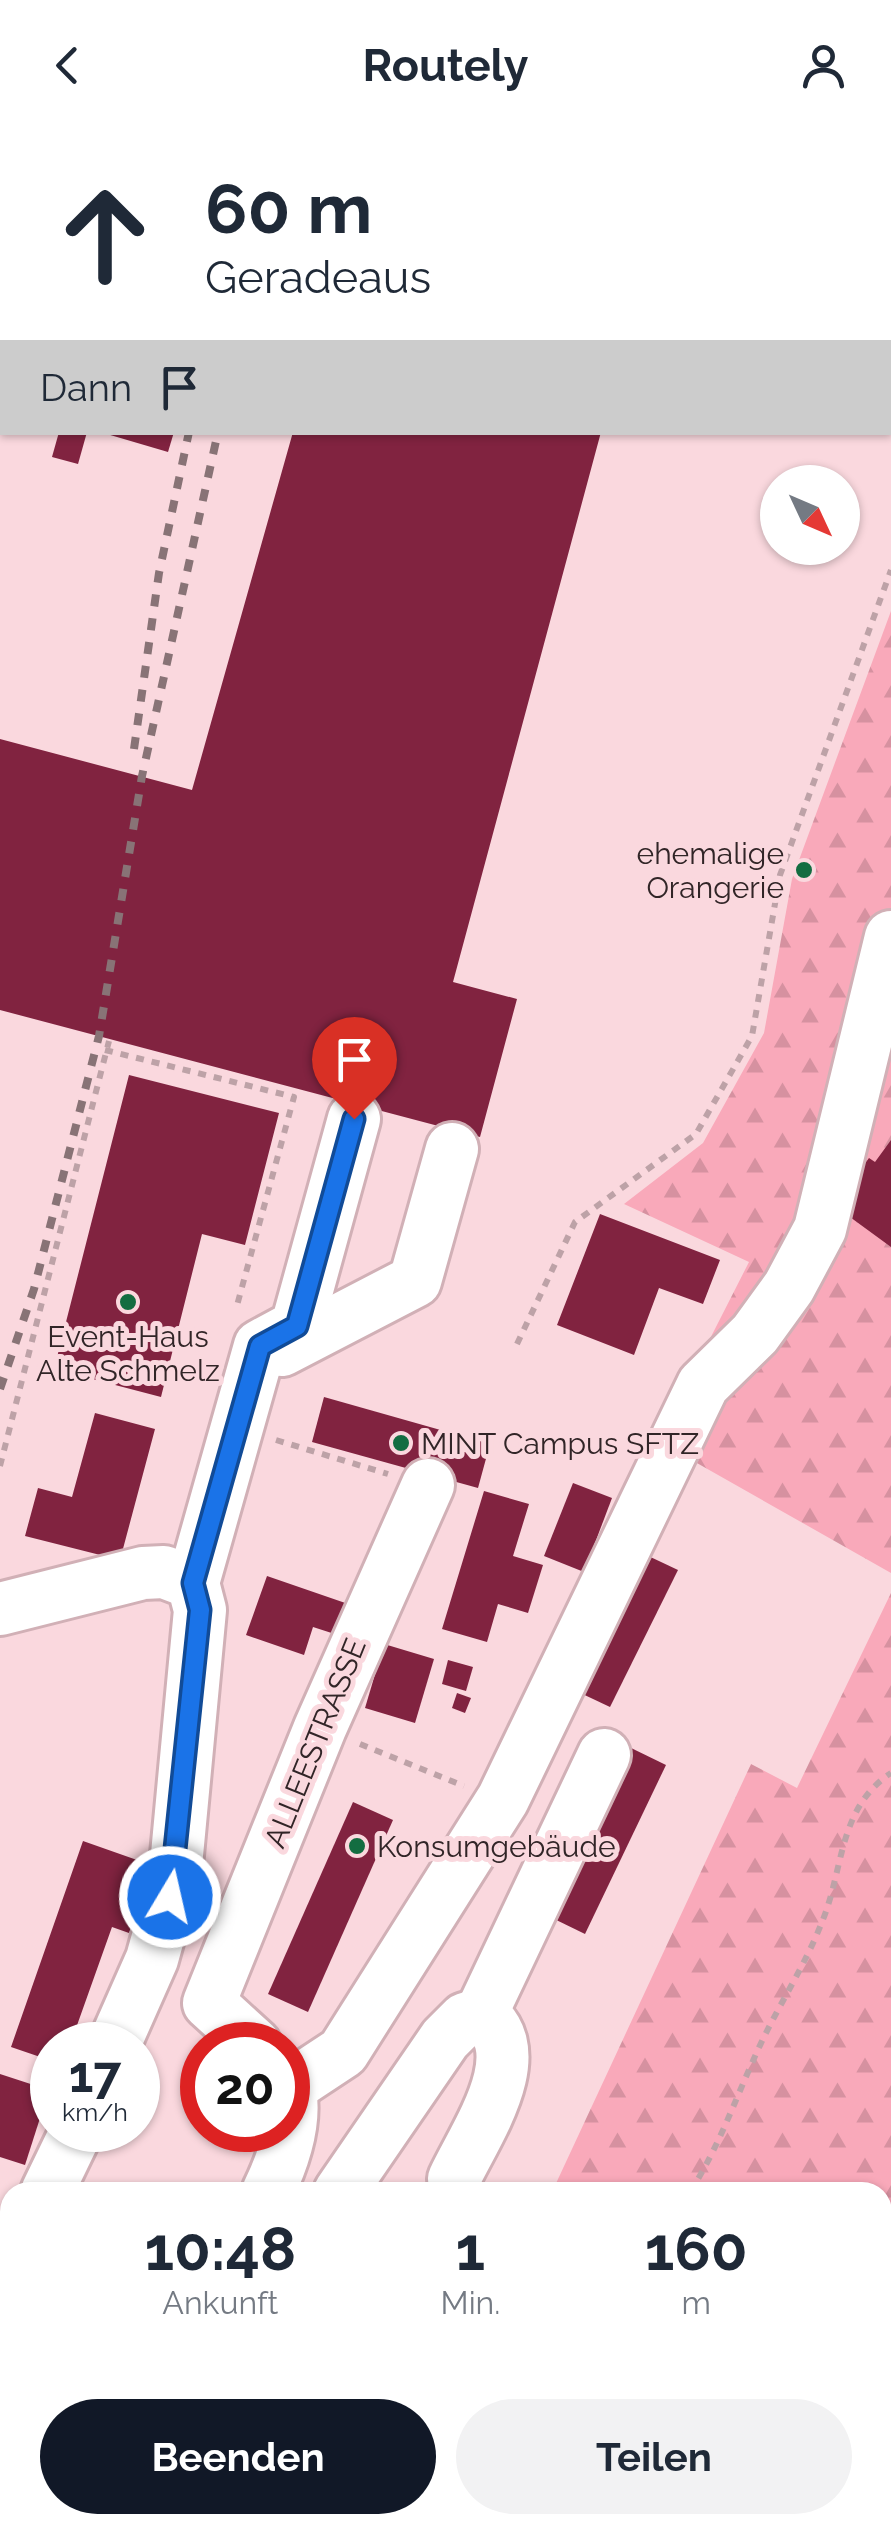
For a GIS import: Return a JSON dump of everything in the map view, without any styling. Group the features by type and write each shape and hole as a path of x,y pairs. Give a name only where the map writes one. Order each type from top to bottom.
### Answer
{"street":[{"path":"310,2072 343,2052 503,1799 703,1385 755,1334 789,1287 820,1229 891,937"},
{"path":"124,2022 152,1959 176,1876 200,1610 193,1583 260,1346 297,1326 354,1119"},
{"path":"282,1350 415,1281 452,1148"},
{"name":"ALLEESTRASSE","path":"230,2022 209,2003 320,1728 428,1486"},
{"path":"0,1608 143,1572 164,1572 193,1583"},
{"path":"347,2182 446,2038 465,2019 481,2014 604,1755"},
{"path":"454,2180 500,2078 504,2059 504,2041 496,2024 481,2014"},
{"path":"53,2182 67,2152"},
{"path":"272,2182 285,2152"}],"path":[{"path":"517,1344 575,1222 696,1134 752,1036 780,875 891,570"},
{"path":"0,1466 109,1041"},
{"path":"105,1050 294,1097 232,1325"},
{"path":"237,1430 428,1486"},
{"path":"320,1728 447,1780"},
{"path":"697,2182 710,2162 762,2040 823,1921 845,1830 876,1783 891,1773"}],"green space":[{"path":"891,611 891,1573 658,1441 749,1262 624,1204 703,1143 764,1033 792,879"},
{"path":"891,1593 891,2182 557,2182 751,1764 797,1788"}],"building":[{"path":"58,435 86,435 78,464 52,457"},
{"path":"110,435 173,435 168,452"},
{"path":"292,435 600,435 453,982 517,999 480,1137 0,1010 0,739 192,790"},
{"name":"Event-Haus Alte Schmelz","path":"129,1075 279,1113 245,1245 202,1234 161,1397 54,1369"},
{"path":"891,1140 891,1247 839,1209 847,1188 869,1158 875,1162"},
{"path":"600,1214 720,1260 703,1304 659,1288 634,1355 557,1325"},
{"name":"MINT Campus SFTZ","path":"324,1397 490,1444 478,1488 312,1442"},
{"path":"95,1413 155,1429 120,1560 25,1536 38,1488 72,1497"},
{"path":"573,1483 612,1498 584,1572 544,1556"},
{"path":"484,1491 529,1504 513,1556 543,1565 528,1613 498,1604 487,1642 442,1629"},
{"path":"642,1553 678,1570 610,1707 574,1690"},
{"path":"267,1576 354,1606 344,1637 313,1627 304,1655 246,1635"},
{"path":"384,1644 434,1659 415,1723 365,1708"},
{"path":"448,1660 473,1667 466,1691 442,1684"},
{"path":"457,1693 471,1698 465,1713 452,1708"},
{"path":"627,1746 666,1765 585,1934 546,1915"},
{"name":"Konsumgebäude","path":"353,1802 393,1820 308,2012 268,1994"},
{"path":"83,1841 154,1866 129,1933 112,1927 78,2022 30,2022 30,2053 11,2047"},
{"path":"0,2074 30,2084 30,2149 25,2165 0,2157"}],"railway":[{"path":"134,749 159,573 188,435"},
{"path":"0,1389 34,1289 99,1036 142,776 217,435"}],"place":[{"name":"ehemalige Orangerie","path":"804,870"},
{"name":"Event-Haus Alte Schmelz","path":"128,1302"},
{"name":"MINT Campus SFTZ","path":"401,1443"},
{"name":"Konsumgebäude","path":"357,1846"}],"route":[{"path":"170,1897 176,1876 200,1610 193,1583 260,1346 297,1326 354,1119"}]}
